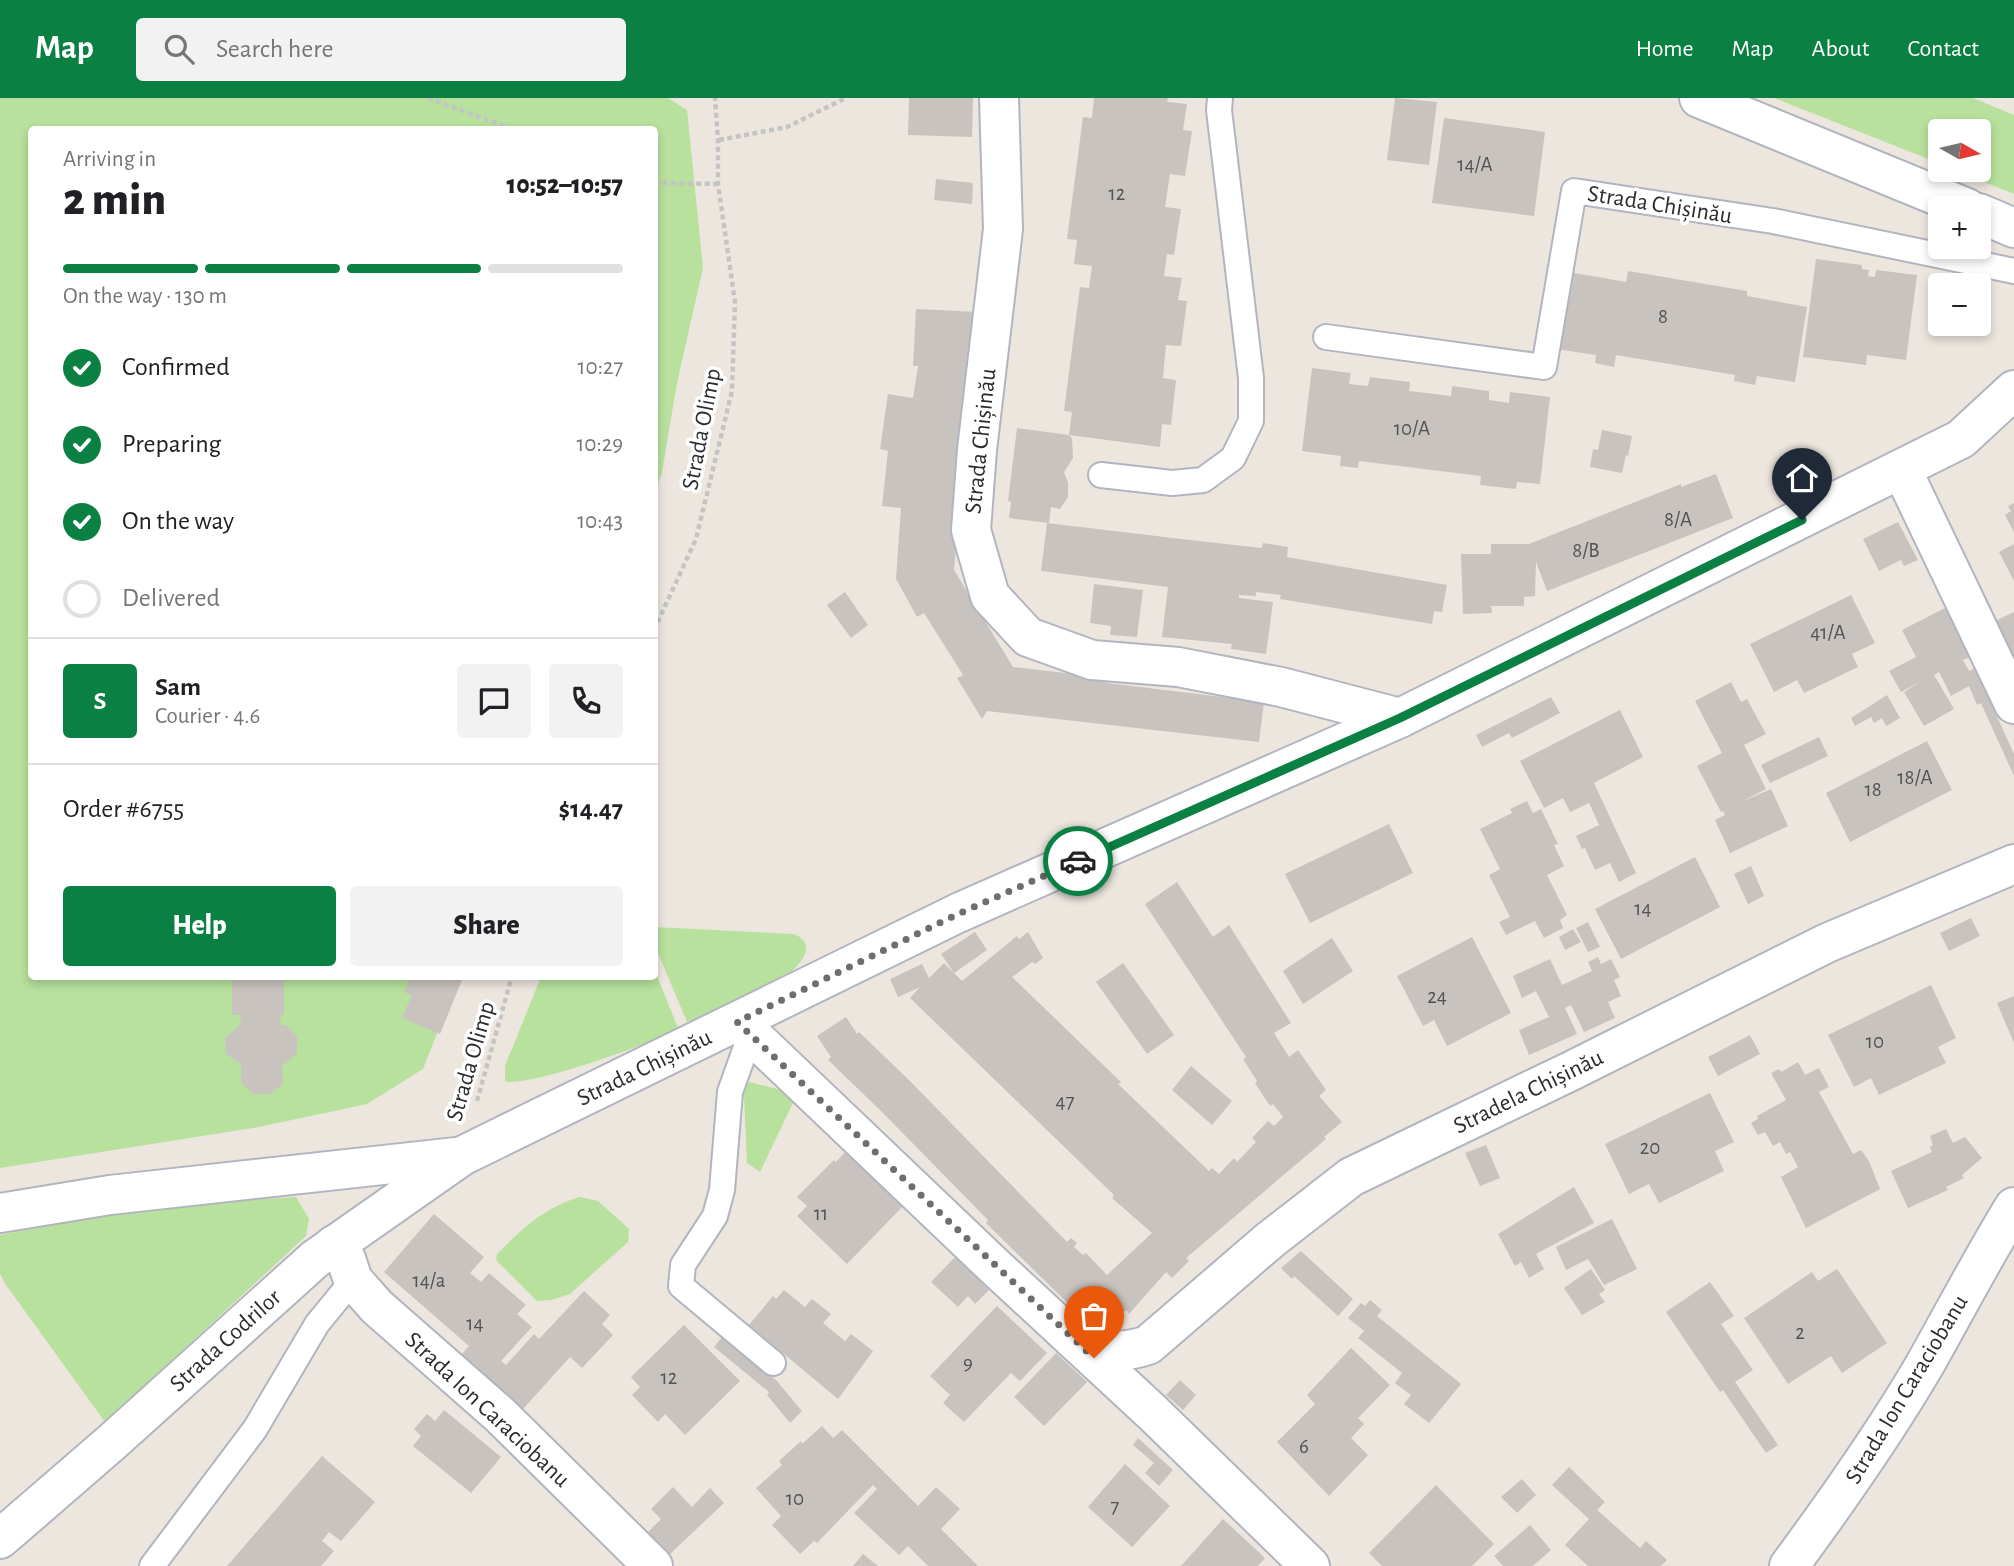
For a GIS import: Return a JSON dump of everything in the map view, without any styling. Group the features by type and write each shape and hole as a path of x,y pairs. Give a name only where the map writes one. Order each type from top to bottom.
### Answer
{"street":[{"name":"Strada Chișinău","path":"999,98 1003,229 977,450 971,530 990,596 1028,637 1092,660 1178,667 1242,679 1400,718"},
{"path":"1699,98 1938,196"},
{"path":"1991,219 2014,228"},
{"name":"Strada Chișinău","path":"461,1156 744,1029 958,914 1400,718 1961,439 2014,390"},
{"path":"1902,470 2014,704"},
{"name":"Stradela Chișinău","path":"1074,1340 1090,1348 1115,1352 1148,1345 1270,1240 1351,1177 1827,943 2014,864"},
{"path":"744,1029 1153,1413 1310,1566"},
{"path":"0,1213 110,1195 461,1156"},
{"name":"Strada Codrilor","path":"0,1539 112,1442 314,1259 461,1156"},
{"name":"Strada Ion Caraciobanu","path":"1789,1566 1854,1478 1923,1366 2014,1207"},
{"name":"Strada Ion Caraciobanu","path":"334,1244 346,1259 353,1280 377,1307 500,1415 653,1566"}],"lane":[{"path":"1101,475 1172,483 1203,480 1233,458 1251,421 1251,378 1235,259 1219,110 1220,98"},
{"name":"Strada Chișinău","path":"1326,337 1545,367 1574,191 1773,221 2014,271"},
{"path":"744,1029 730,1092 722,1190 715,1216 683,1265 681,1286 773,1363"},
{"path":"152,1566 255,1429 317,1324 353,1280"}],"path":[{"path":"428,98 503,126"},
{"name":"Strada Olimp","path":"658,620 696,539 732,391 734,302 718,184 715,98"},
{"path":"718,140 787,127 846,98"},
{"path":"658,182 718,184"},
{"name":"Strada Olimp","path":"461,1156 511,980"}],"green space":[{"path":"0,98 668,98 687,110 703,268 658,483 658,126 28,126 28,980 458,980 423,1069 367,1104 259,1127 0,1168"},
{"path":"1774,98 1973,98 2014,115 2014,194 1984,182 1992,182 1992,119 1928,119 1928,159"},
{"path":"658,927 794,934 806,944 800,962 789,974 736,1003 687,1022 658,953"},
{"path":"658,978 678,1028 619,1053 537,1078 517,1082 505,1081 505,1066 540,980"},
{"path":"750,1082 800,1095 802,1110 793,1103 760,1172 747,1163 744,1095 746,1085"},
{"path":"296,1197 309,1219 306,1236 105,1422 0,1274 0,1235 147,1210"},
{"path":"580,1197 598,1201 625,1225 629,1229 628,1242 570,1294 537,1301 496,1260 497,1254 544,1213"}],"building":[{"path":"909,98 973,98 972,137 908,135"},
{"path":"1094,98 1168,98 1167,102 1187,104 1183,130 1192,131 1185,176 1170,174 1165,207 1181,209 1174,255 1167,254 1164,276 1182,278 1178,300 1187,301 1181,346 1166,345 1163,378 1176,380 1171,425 1162,424 1160,447 1069,435 1072,412 1064,411 1080,287 1089,288 1092,266 1074,264 1077,240 1067,239 1083,117 1092,118"},
{"path":"1395,98 1437,102 1429,165 1387,160"},
{"path":"1444,118 1545,132 1534,216 1432,203"},
{"path":"936,179 973,183 972,204 934,200"},
{"path":"1816,259 1862,265 1862,269 1869,270 1868,276 1875,277 1876,270 1917,275 1906,360 1867,355 1866,365 1803,357"},
{"path":"1628,271 1747,291 1747,296 1807,307 1795,382 1757,376 1755,385 1734,381 1735,375 1616,355 1614,367 1595,363 1596,355 1556,349 1569,272 1626,282"},
{"path":"916,309 978,312 954,570 1013,667 1108,678 1107,683 1264,702 1259,742 987,711 982,719 957,678 963,675 924,613 917,617 896,579 901,508 882,506 888,451 880,449 888,394 913,398 918,366 913,366"},
{"path":"1312,368 1351,373 1349,384 1368,386 1370,377 1410,382 1409,391 1451,396 1452,386 1489,391 1489,400 1509,403 1510,392 1550,397 1540,484 1517,482 1516,489 1480,485 1481,476 1359,461 1358,468 1340,466 1341,456 1302,451"},
{"path":"1017,428 1069,435 1072,438 1073,458 1064,472 1068,483 1068,497 1060,509 1051,507 1049,523 1009,518 1011,502 1008,501"},
{"path":"1602,430 1632,436 1622,473 1590,467 1593,449 1598,450"},
{"path":"1716,474 1733,518 1547,591 1536,562 1535,596 1524,597 1524,606 1491,606 1492,613 1463,614 1461,554 1491,554 1491,544 1529,544 1681,484 1681,487"},
{"path":"2014,503 2014,532 2005,515 2011,511 2008,506"},
{"path":"1898,522 1918,560 1904,566 1901,560 1879,571 1863,539"},
{"path":"1047,523 1262,548 1263,543 1288,547 1287,557 1447,585 1442,612 1434,611 1432,624 1280,599 1281,595 1256,592 1256,596 1239,595 1239,598 1273,602 1266,654 1231,649 1232,644 1162,637 1168,587 1041,571"},
{"path":"2014,544 2014,581 1999,552"},
{"path":"1094,584 1143,590 1137,637 1110,635 1111,626 1090,623"},
{"path":"845,592 868,625 851,638 827,605"},
{"path":"1851,595 1875,643 1852,654 1858,667 1804,693 1797,680 1774,692 1750,644"},
{"path":"1947,607 1972,656 1963,660 1969,671 1975,668 2014,754 2014,776 1981,703 1977,705 1969,686 1951,696 1939,672 1934,675 1954,709 1924,726 1904,692 1921,681 1901,692 1889,671 1916,657 1902,630"},
{"path":"2014,612 2014,666 1993,622"},
{"path":"1731,682 1741,702 1747,699 1766,734 1744,745 1766,789 1741,802 1771,789 1788,826 1730,853 1715,820 1725,815 1697,766 1722,753 1695,701"},
{"path":"1887,695 1900,718 1886,726 1882,718 1874,723 1871,717 1855,726 1851,718"},
{"path":"1551,697 1560,713 1512,738 1509,733 1482,747 1476,735"},
{"path":"1620,710 1643,757 1594,783 1636,873 1619,882 1610,863 1595,870 1576,836 1599,825 1589,803 1570,812 1563,798 1544,808 1520,761"},
{"path":"1819,737 1828,756 1770,783 1761,765"},
{"path":"1927,741 1952,790 1850,842 1826,793"},
{"path":"1527,801 1533,813 1541,809 1558,844 1554,845 1564,866 1547,875 1567,915 1560,920 1563,928 1544,938 1535,921 1506,935 1499,922 1510,917 1489,875 1500,869 1480,829 1512,813 1510,809"},
{"path":"1389,824 1413,873 1310,923 1285,874"},
{"path":"1695,857 1720,907 1621,959 1595,909"},
{"path":"1751,866 1764,896 1748,904 1734,874"},
{"path":"1177,882 1213,937 1229,925 1291,1023 1274,1033 1289,1057 1298,1050 1326,1090 1319,1096 1342,1122 1324,1137 1326,1139 1186,1258 1189,1261 1172,1278 1166,1272 1129,1314 1126,1310 1100,1335 986,1223 988,1220 828,1060 831,1057 817,1036 846,1017 857,1034 859,1032 910,1081 1067,1242 1071,1238 1077,1243 1074,1247 1083,1255 1086,1253 1107,1275 1152,1233 1112,1198 1114,1195 910,998 920,987 898,997 890,979 922,964 929,978 944,963 962,981 1017,936 1019,939 1028,932 1043,958 1035,964 1032,962 1012,977 1209,1171 1212,1168 1219,1174 1234,1158 1237,1162 1256,1142 1252,1138 1268,1121 1274,1126 1283,1117 1273,1104 1270,1106 1255,1083 1257,1081 1243,1059 1246,1057 1145,904"},
{"path":"1971,918 1980,936 1949,951 1940,933"},
{"path":"1588,922 1600,947 1588,952 1576,928"},
{"path":"1573,929 1581,942 1565,950 1559,937"},
{"path":"975,932 987,950 954,973 941,954"},
{"path":"1472,937 1511,1013 1447,1046 1434,1020 1423,1026 1397,976"},
{"path":"1332,938 1353,971 1303,1004 1283,971"},
{"path":"1598,957 1601,964 1611,959 1620,977 1614,980 1621,996 1608,1002 1615,1018 1584,1032 1571,1005 1565,1008 1577,1034 1529,1055 1519,1030 1549,1017 1536,991 1522,998 1513,976 1550,959 1562,985 1592,971 1588,962"},
{"path":"1123,963 1174,1035 1147,1054 1096,982"},
{"path":"232,980 284,980 284,1015 280,1015 281,1025 286,1025 297,1036 297,1053 282,1064 283,1083 271,1094 253,1094 241,1083 241,1064 226,1054 225,1038 241,1024 240,1015 232,1015"},
{"path":"409,980 462,980 440,1034 402,1018 412,995 404,992"},
{"path":"1931,985 1956,1038 1938,1047 1946,1063 1879,1095 1871,1078 1854,1087 1828,1035"},
{"path":"2014,996 2014,1043 1997,1003"},
{"path":"1750,1035 1760,1054 1718,1076 1708,1057"},
{"path":"1798,1062 1805,1075 1819,1068 1829,1087 1819,1092 1853,1154 1861,1150 1869,1161 1880,1189 1806,1228 1781,1177 1798,1167 1790,1152 1786,1154 1780,1142 1773,1146 1765,1132 1758,1135 1751,1123 1758,1119 1757,1116 1786,1100 1771,1073 1779,1069 1781,1072"},
{"path":"1191,1066 1232,1101 1212,1125 1172,1090"},
{"path":"1710,1093 1734,1142 1715,1151 1724,1171 1659,1203 1649,1184 1629,1194 1605,1144"},
{"path":"1946,1129 1953,1143 1965,1137 1982,1158 1962,1175 1964,1178 1946,1187 1948,1190 1908,1208 1891,1171 1932,1152 1930,1136"},
{"path":"1486,1145 1500,1178 1480,1186 1465,1153"},
{"path":"846,1151 903,1206 847,1264 797,1216 807,1206 797,1197"},
{"path":"1574,1187 1594,1223 1536,1254 1544,1269 1529,1278 1521,1262 1515,1266 1498,1234"},
{"path":"434,1214 484,1257 470,1273 481,1282 489,1273 526,1305 517,1314 532,1327 501,1361 506,1365 534,1334 539,1339 584,1291 610,1315 602,1324 613,1335 582,1368 570,1357 523,1409 462,1354 469,1346 384,1272"},
{"path":"1612,1219 1637,1269 1604,1285 1588,1259 1566,1270 1556,1247"},
{"path":"1301,1251 1353,1299 1338,1316 1294,1276 1292,1279 1281,1268"},
{"path":"955,1257 989,1290 975,1304 968,1296 958,1307 931,1282"},
{"path":"1591,1269 1605,1290 1599,1294 1605,1302 1582,1315 1564,1288"},
{"path":"1837,1269 1887,1343 1842,1373 1831,1356 1788,1384 1744,1318 1812,1272 1818,1281"},
{"path":"1710,1282 1734,1316 1721,1324 1753,1370 1735,1382 1778,1445 1766,1453 1723,1390 1720,1392 1666,1312"},
{"path":"784,1290 805,1307 812,1299 831,1314 823,1323 845,1341 851,1334 873,1351 838,1399 749,1325 773,1296 776,1299"},
{"path":"1370,1300 1382,1310 1377,1316 1461,1384 1429,1423 1404,1404 1411,1395 1395,1383 1402,1373 1358,1338 1364,1331 1348,1318 1361,1303 1365,1306"},
{"path":"997,1306 1047,1353 1020,1381 1011,1373 964,1422 943,1403 950,1395 930,1376"},
{"path":"684,1325 740,1381 685,1435 665,1414 658,1422 632,1395 640,1387 631,1377"},
{"path":"722,1337 777,1381 802,1411 790,1423 767,1395 769,1392 714,1347"},
{"path":"1351,1348 1390,1385 1358,1418 1364,1424 1351,1438 1368,1455 1329,1496 1277,1442 1315,1404 1307,1395"},
{"path":"1056,1353 1087,1382 1044,1426 1014,1397"},
{"path":"1180,1380 1196,1395 1183,1410 1166,1395"},
{"path":"444,1410 501,1457 471,1493 413,1446 421,1436 414,1429 427,1414 435,1421"},
{"path":"822,1426 833,1438 842,1430 918,1506 936,1487 960,1509 941,1529 978,1566 928,1566 908,1546 899,1555 854,1513 877,1489 873,1485 817,1543 814,1541 800,1554 772,1525 781,1516 756,1488 782,1465 779,1461"},
{"path":"1138,1438 1173,1470 1159,1486 1145,1473 1154,1463 1133,1445"},
{"path":"322,1456 375,1502 341,1541 329,1532 322,1541 334,1551 321,1566 227,1566"},
{"path":"1125,1464 1170,1506 1132,1547 1088,1507"},
{"path":"1569,1467 1605,1502 1597,1510 1640,1548 1646,1541 1667,1560 1661,1566 1588,1566 1565,1545 1589,1519 1552,1485"},
{"path":"1522,1479 1536,1495 1517,1513 1501,1497"},
{"path":"1436,1485 1494,1544 1472,1566 1382,1566 1369,1553"},
{"path":"673,1487 692,1507 710,1488 724,1503 670,1554 648,1532 661,1519 651,1509"},
{"path":"1223,1519 1265,1558 1258,1566 1181,1566"},
{"path":"1530,1525 1551,1550 1533,1566 1503,1566 1494,1556"},
{"path":"863,1554 878,1566 853,1566"}],"way so far":[{"path":"1078,861 958,914 737,1022 1094,1358"}],"route":[{"path":"1078,861 1400,718 1802,520"}]}
